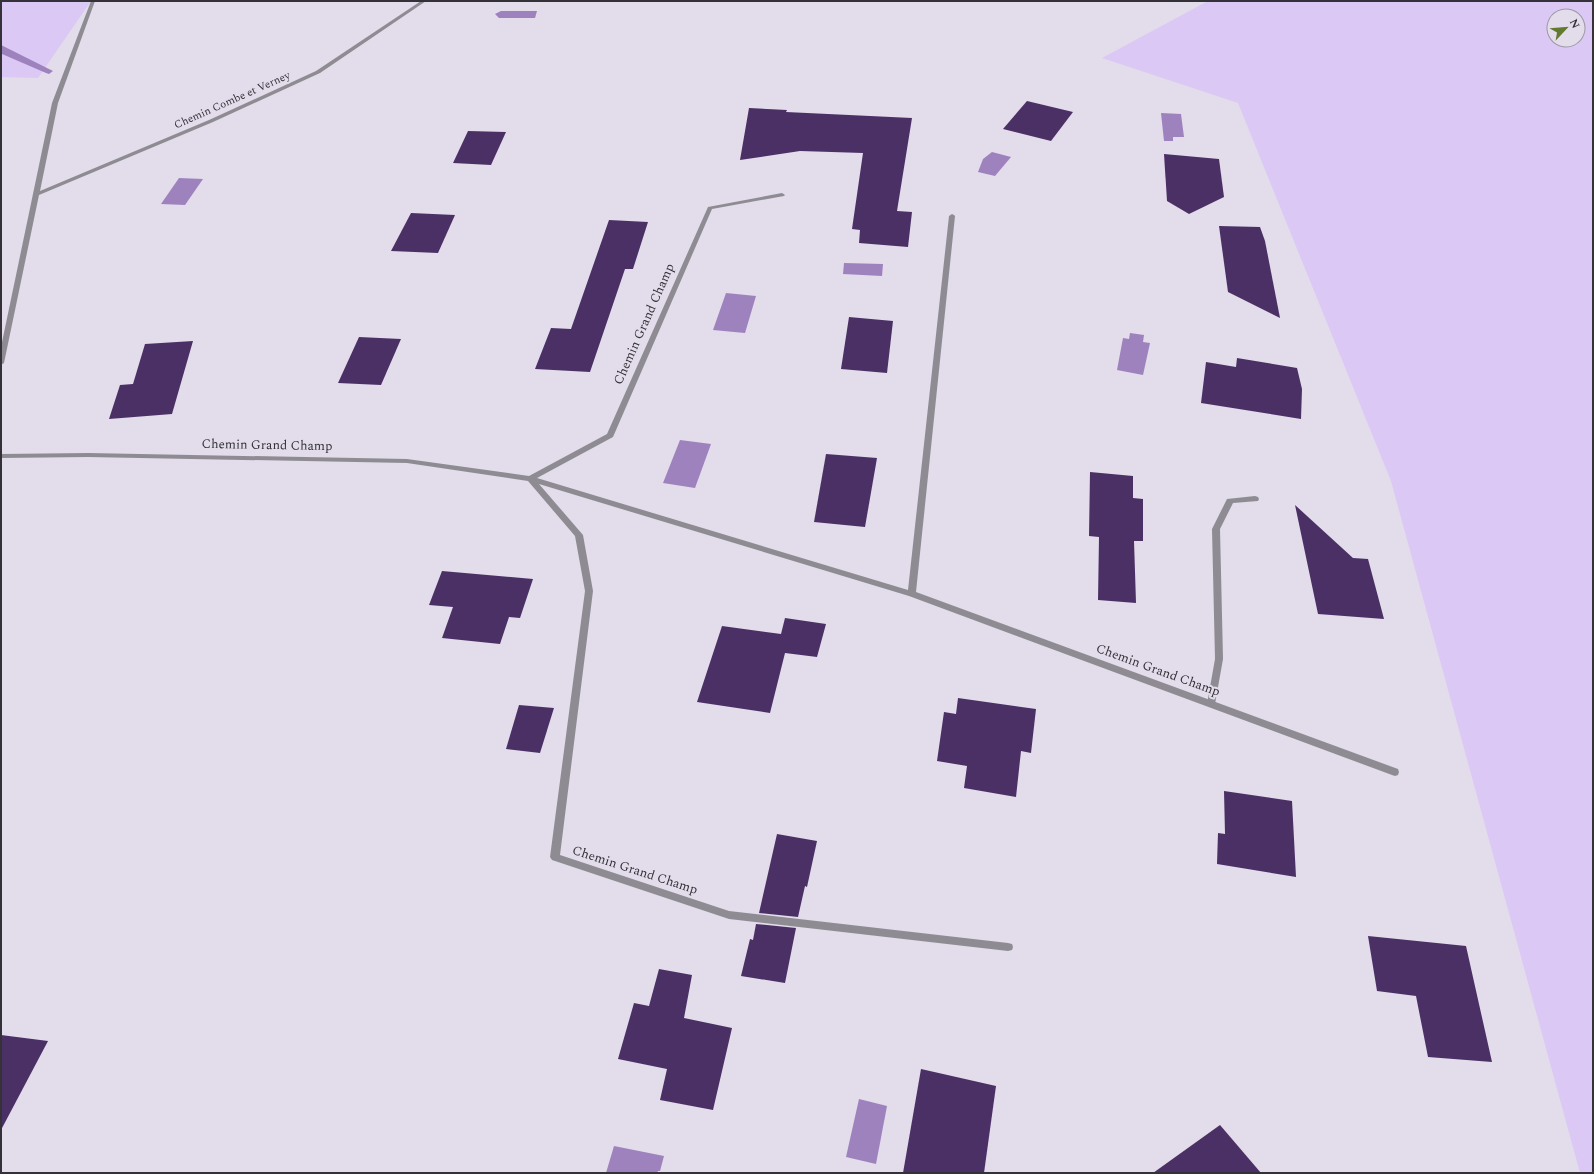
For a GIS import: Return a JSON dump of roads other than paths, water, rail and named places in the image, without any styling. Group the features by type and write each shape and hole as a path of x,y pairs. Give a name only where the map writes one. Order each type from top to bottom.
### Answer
{"street":[{"path":"1,363 55,102 93,1"},
{"name":"Chemin Combe et Verney","path":"37,194 211,122 318,72 424,1"},
{"name":"Chemin Grand Champ","path":"530,479 610,435 710,208 782,195"},
{"path":"912,594 952,216"},
{"name":"Chemin Grand Champ","path":"1,456 88,455 407,461 530,479 912,594 1394,772"},
{"name":"Chemin Grand Champ","path":"530,479 579,535 589,591 555,857 729,914 1008,947"},
{"path":"1212,704 1220,659 1216,529 1230,502 1255,499"}],"waterway":[{"path":"1,48 5,52 49,71"}]}
